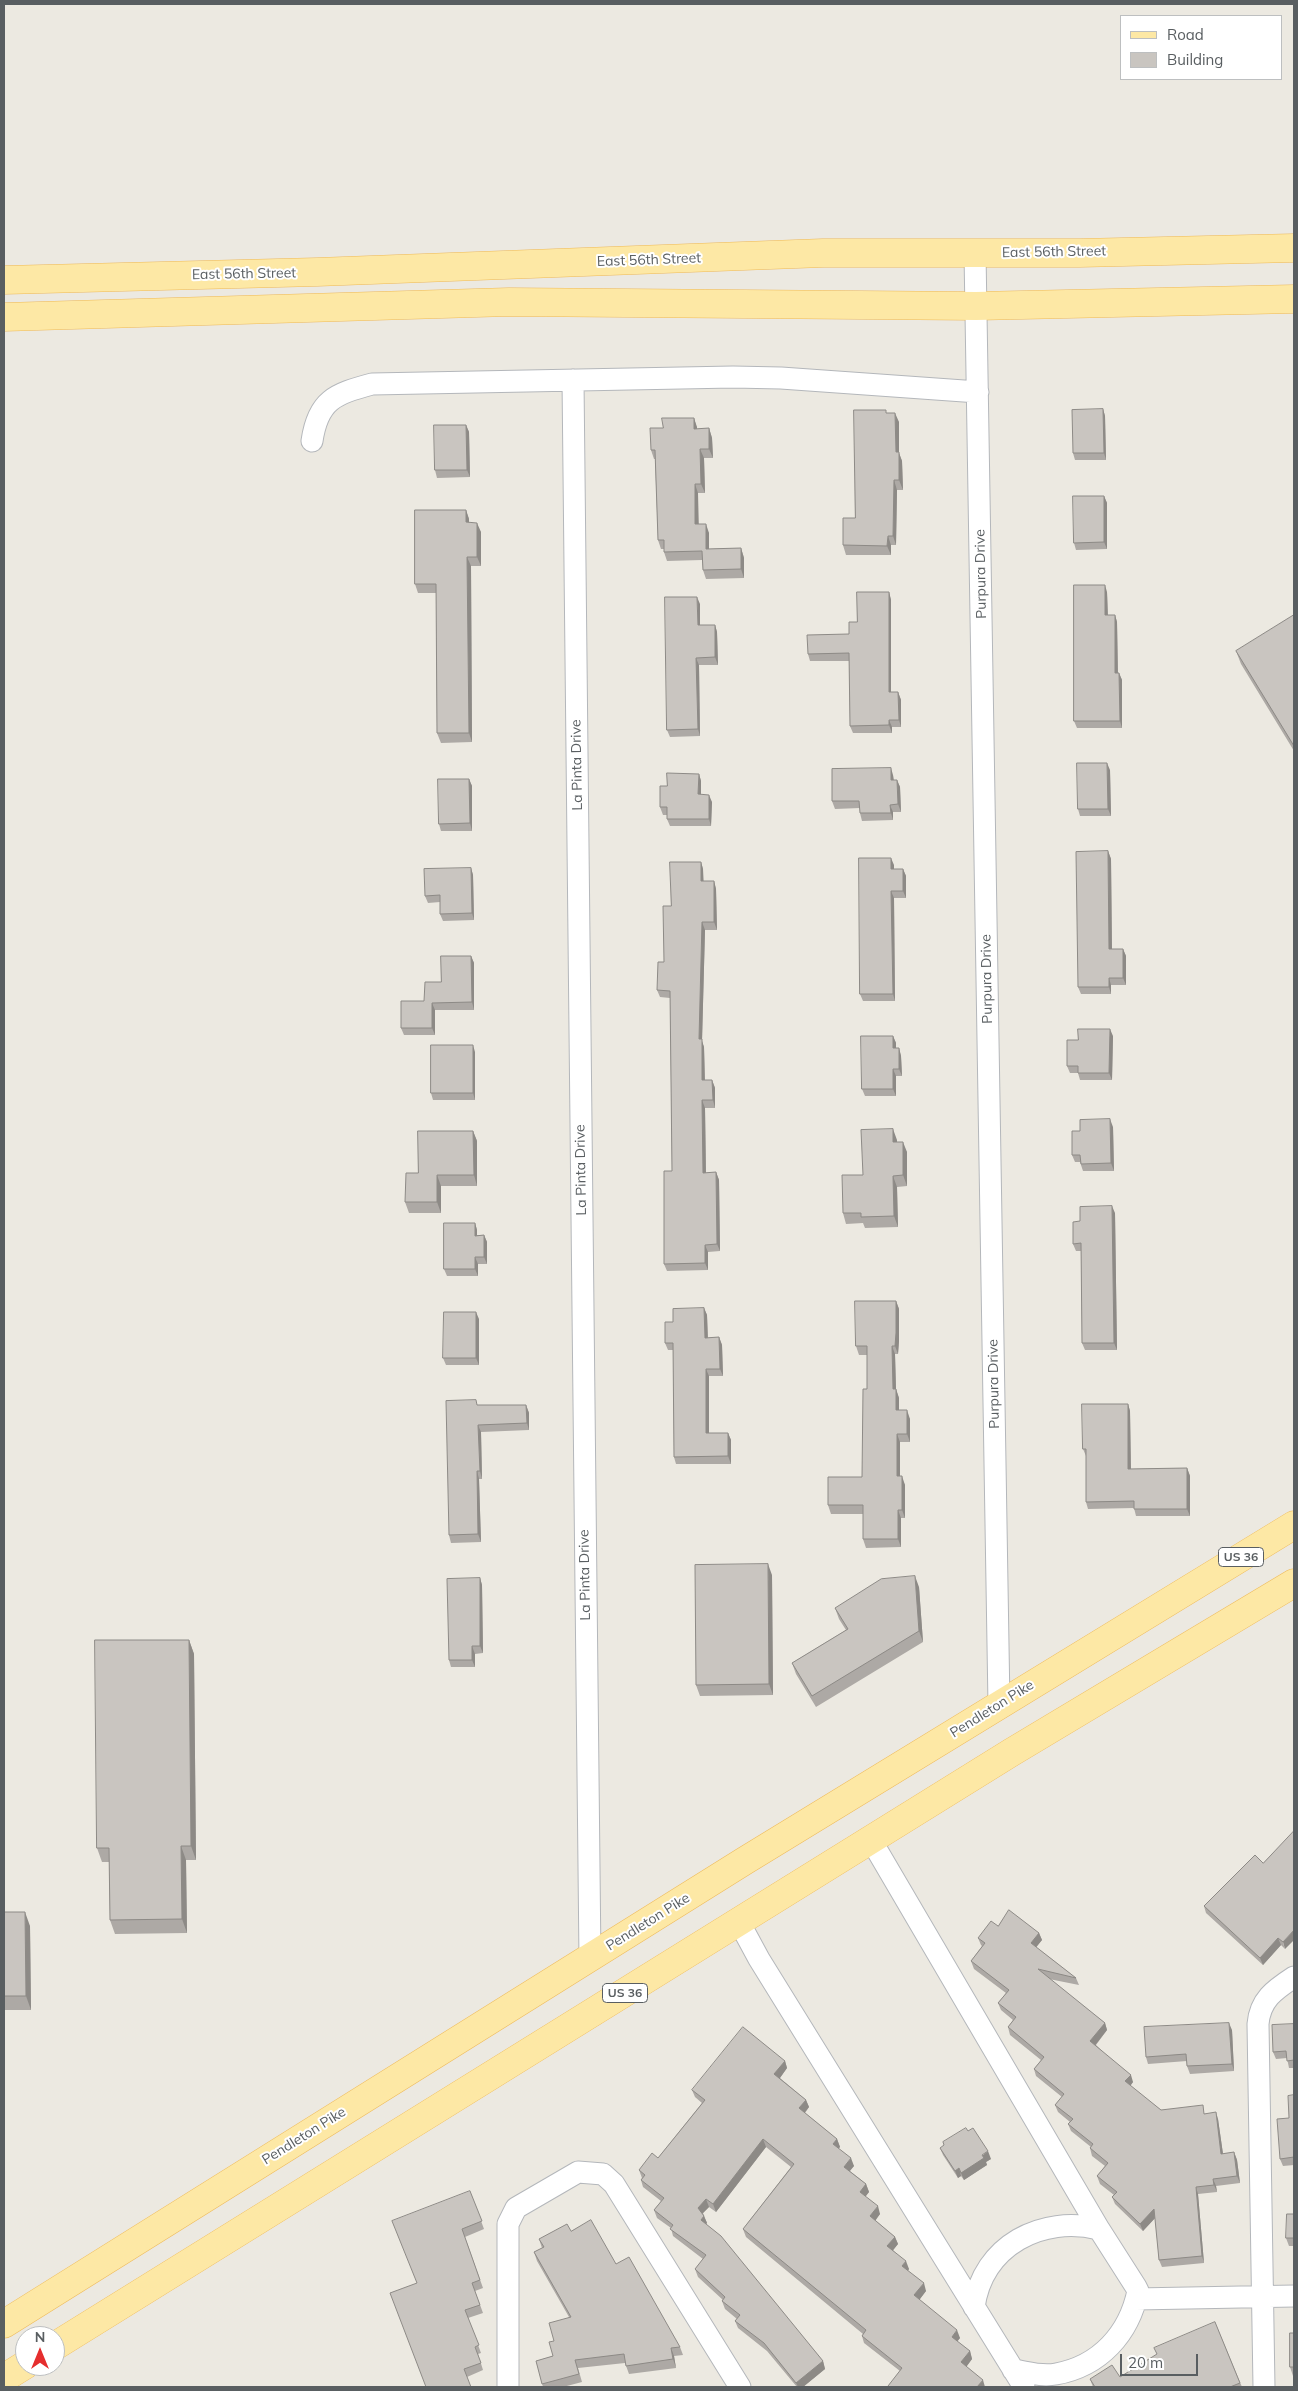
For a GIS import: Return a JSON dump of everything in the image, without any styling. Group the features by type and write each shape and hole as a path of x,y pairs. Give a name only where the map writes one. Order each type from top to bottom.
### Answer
{"main road":[{"name":"East 56th Street","path":"4,280 355,271 823,253 975,253 1294,248"},
{"path":"4,317 509,302 976,306 1294,299"},
{"name":"Pendleton Pike","path":"4,2324 746,1860 1294,1525"},
{"name":"US 36","path":"65,2340 1012,1752 1294,1583"},
{"path":"4,2378 15,2371"}],"street":[{"name":"Purpura Drive","path":"975,253 999,1705"},
{"path":"312,441 314,423 329,400 340,393 372,384 685,377 781,378 978,392"},
{"name":"La Pinta Drive","path":"573,380 590,1959"},
{"path":"739,1922 759,1959 1019,2379 1027,2374 1055,2374 1088,2363 1114,2344 1131,2317 1138,2291 871,1840"},
{"path":"1264,2387 1259,2016 1269,1995 1294,1977"},
{"path":"508,2387 508,2224 516,2208 578,2172 603,2174 614,2184 740,2387"},
{"path":"974,2307 979,2288 989,2268 1005,2249 1019,2240 1033,2232 1058,2224 1087,2225 1100,2229"},
{"path":"1136,2299 1294,2296"}],"building":[{"path":"1103,409 1104,453 1073,453 1072,410"},
{"path":"854,410 886,410 886,413 895,413 896,452 899,452 899,480 894,480 893,536 888,536 887,546 843,545 843,518 855,518"},
{"path":"662,418 694,418 694,429 709,428 709,449 700,449 701,484 695,484 695,524 706,524 706,549 741,548 741,569 703,570 702,551 664,552 664,540 658,540 655,450 651,450 650,428 663,428"},
{"path":"434,425 466,425 467,470 435,470"},
{"path":"1073,496 1104,496 1104,542 1074,543"},
{"path":"415,510 466,510 466,522 477,523 477,557 467,557 469,733 437,733 436,584 415,584"},
{"path":"1074,585 1105,585 1105,615 1115,615 1115,673 1119,673 1120,721 1074,721"},
{"path":"857,592 889,592 889,692 898,692 899,720 889,720 889,725 850,726 849,653 808,654 807,635 849,634 849,622 857,622"},
{"path":"665,597 697,597 698,625 715,625 715,657 696,658 698,729 667,730"},
{"path":"1294,615 1294,746 1236,651"},
{"path":"1077,763 1107,763 1108,809 1078,809"},
{"path":"891,768 891,780 897,780 898,804 890,805 891,813 860,813 859,801 832,801 832,769"},
{"path":"667,773 699,774 698,794 709,795 709,819 667,819 667,807 660,807 660,786 667,786"},
{"path":"438,779 469,779 470,823 439,824"},
{"path":"1108,851 1109,949 1123,949 1123,978 1109,978 1109,987 1078,987 1076,852"},
{"path":"859,858 891,858 891,869 903,869 903,891 891,891 893,994 860,994"},
{"path":"670,862 701,862 701,881 714,881 714,922 702,922 699,1039 702,1039 702,1080 712,1080 713,1100 702,1100 703,1173 716,1172 717,1244 705,1245 705,1263 664,1264 664,1171 672,1171 670,991 657,990 658,962 664,962 663,906 671,906"},
{"path":"471,868 472,913 440,914 440,895 425,896 424,869"},
{"path":"441,956 471,956 472,1002 432,1003 432,1028 401,1028 401,1001 424,1001 425,982 441,982"},
{"path":"1078,1029 1110,1029 1109,1073 1078,1073 1078,1066 1067,1066 1067,1040 1078,1040"},
{"path":"861,1036 893,1036 893,1048 899,1048 899,1069 893,1069 893,1089 862,1089"},
{"path":"431,1045 473,1045 473,1093 431,1093"},
{"path":"1110,1119 1111,1163 1081,1164 1080,1155 1072,1155 1072,1131 1080,1131 1080,1120"},
{"path":"893,1129 893,1142 903,1142 903,1175 893,1176 894,1216 861,1217 861,1213 843,1213 842,1175 863,1175 861,1130"},
{"path":"418,1131 473,1131 474,1175 437,1175 437,1202 405,1202 406,1173 418,1173"},
{"path":"1112,1206 1114,1343 1082,1343 1081,1243 1073,1244 1073,1222 1080,1221 1080,1207"},
{"path":"444,1223 475,1223 475,1236 484,1235 484,1257 475,1257 475,1269 444,1269"},
{"path":"855,1301 896,1301 895,1346 892,1346 893,1389 896,1389 896,1410 907,1410 907,1434 897,1434 897,1476 902,1476 902,1510 898,1510 898,1539 863,1539 863,1505 828,1505 828,1477 862,1477 863,1389 867,1389 867,1346 856,1346"},
{"path":"704,1308 705,1338 719,1337 720,1369 706,1369 706,1433 728,1433 728,1456 674,1457 673,1343 665,1343 665,1322 673,1322 673,1309"},
{"path":"444,1312 476,1312 476,1358 443,1358"},
{"path":"476,1400 477,1405 526,1405 527,1423 478,1425 480,1471 477,1471 478,1534 449,1535 446,1401"},
{"path":"1082,1404 1128,1404 1128,1469 1187,1468 1187,1509 1134,1509 1134,1501 1086,1502 1086,1449 1083,1449"},
{"path":"768,1564 769,1684 696,1685 695,1565"},
{"path":"915,1576 919,1631 812,1696 792,1663 848,1629 835,1608 881,1579"},
{"path":"480,1578 480,1646 472,1646 472,1660 449,1660 447,1579"},
{"path":"95,1640 189,1640 191,1846 181,1846 182,1919 110,1920 109,1848 97,1848"},
{"path":"1294,1831 1294,1930 1283,1942 1278,1938 1260,1958 1204,1906 1255,1855 1263,1863"},
{"path":"1009,1910 1039,1933 1031,1943 1076,1978 1038,1969 1105,2023 1090,2041 1131,2075 1125,2081 1161,2110 1203,2105 1204,2114 1216,2112 1221,2154 1234,2152 1237,2176 1213,2179 1214,2185 1196,2187 1202,2256 1159,2260 1154,2209 1140,2224 1112,2197 1117,2192 1097,2176 1108,2163 1090,2148 1093,2144 1068,2124 1073,2119 1055,2105 1064,2094 1034,2069 1044,2057 1008,2027 1016,2017 998,2003 1009,1990 971,1961 985,1943 978,1938 991,1921 998,1926"},
{"path":"4,1912 25,1912 26,1996 4,1996"},
{"path":"1229,2023 1232,2064 1187,2066 1186,2054 1146,2057 1144,2027"},
{"path":"1294,2024 1294,2060 1287,2061 1286,2051 1273,2052 1272,2025"},
{"path":"743,2027 785,2061 774,2074 806,2100 799,2108 837,2139 833,2144 851,2158 844,2167 866,2184 860,2192 878,2206 870,2216 895,2237 887,2246 906,2261 902,2266 924,2283 914,2295 957,2330 952,2337 970,2351 961,2362 983,2380 977,2387 889,2387 902,2368 862,2336 866,2330 743,2229 794,2164 763,2139 713,2204 706,2199 698,2208 704,2216 701,2220 721,2236 823,2361 796,2383 764,2343 735,2321 740,2315 722,2301 725,2297 695,2269 706,2255 670,2229 673,2225 654,2210 664,2198 641,2180 645,2175 639,2170 652,2153 658,2158 705,2100 692,2090"},
{"path":"1294,2095 1294,2157 1280,2159 1277,2119 1289,2118 1288,2096"},
{"path":"966,2128 968,2131 973,2128 988,2151 982,2155 984,2158 961,2173 959,2168 955,2171 940,2148 944,2145 943,2142"},
{"path":"470,2191 482,2221 462,2229 480,2280 472,2283 480,2305 465,2310 479,2345 475,2347 481,2363 464,2369 471,2387 426,2387 390,2293 417,2283 392,2221"},
{"path":"1287,2214 1294,2214 1294,2238 1286,2238"},
{"path":"591,2220 616,2264 629,2257 680,2347 671,2348 673,2359 626,2366 624,2354 575,2360 579,2374 542,2384 536,2361 553,2356 549,2342 554,2341 549,2323 571,2317 534,2252 544,2247 539,2239 567,2224 571,2231"},
{"path":"1215,2322 1240,2383 1230,2387 1095,2387 1090,2379 1112,2365 1120,2377 1157,2354 1154,2348"},
{"path":"1290,2333 1294,2333 1294,2367 1290,2367"}]}
